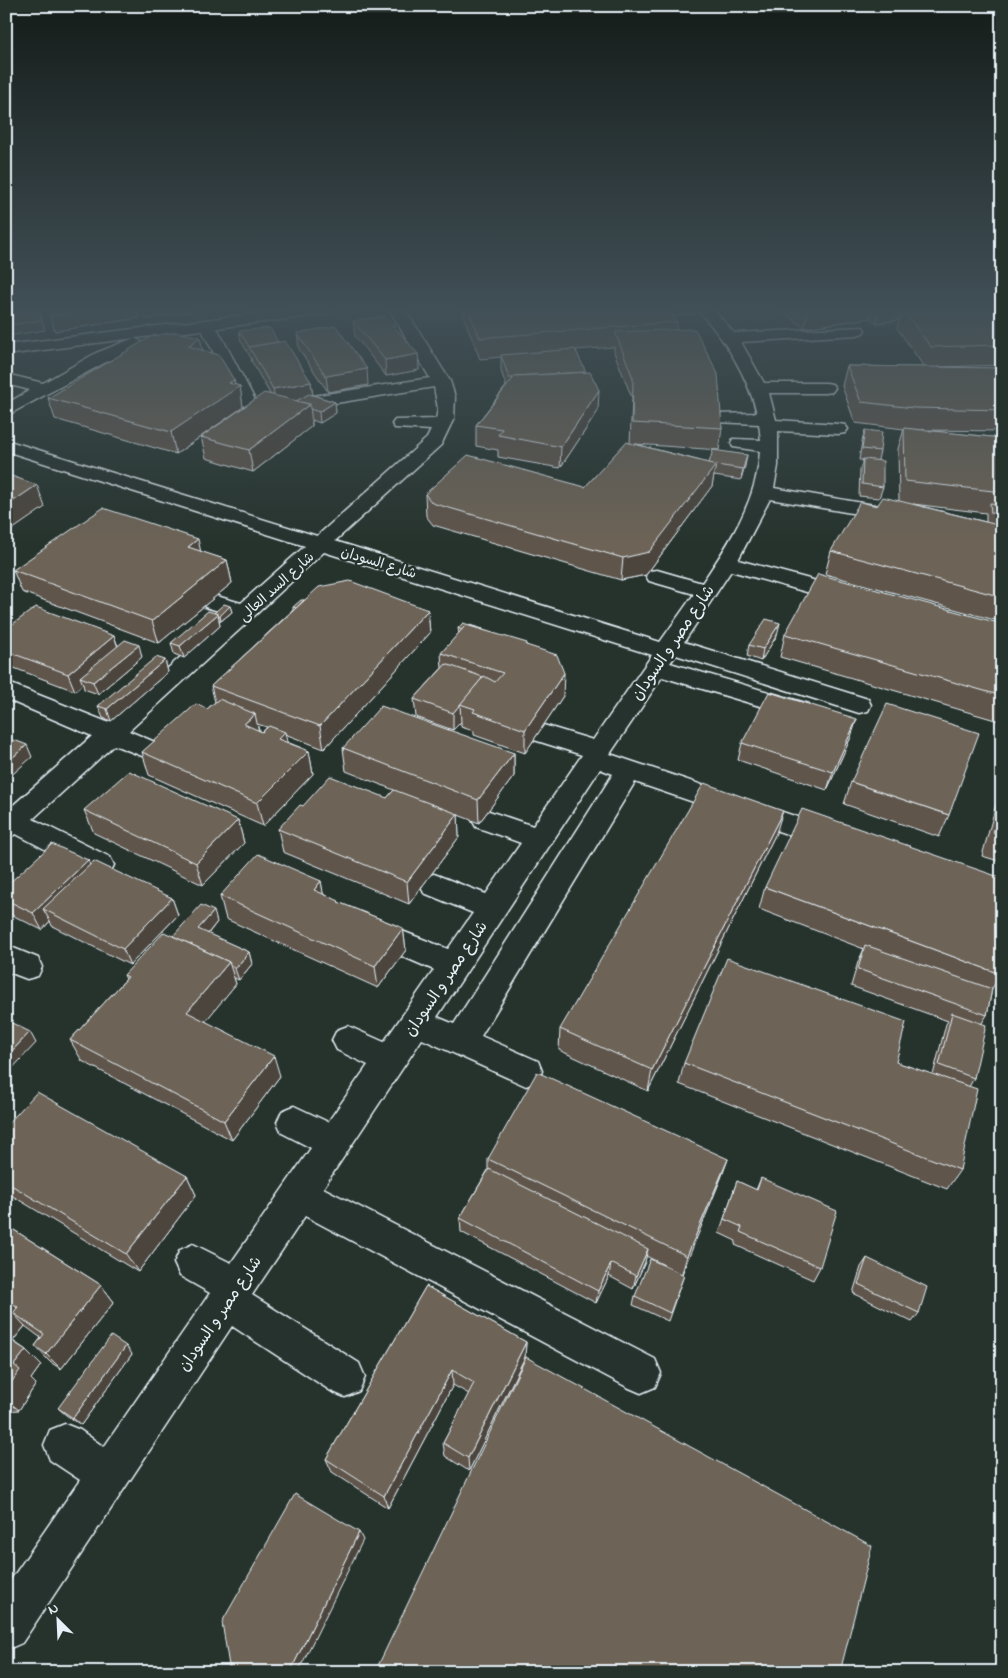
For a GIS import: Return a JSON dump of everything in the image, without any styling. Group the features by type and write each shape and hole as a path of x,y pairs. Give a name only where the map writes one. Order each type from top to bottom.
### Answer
{"lane":[{"path":"242,387 251,408 263,410 396,387"},
{"path":"312,387 319,400"},
{"name":"شارع السد العالى","path":"9,822 111,734 434,441 443,425 446,402 442,387"},
{"path":"6,411 46,388"},
{"path":"760,388 826,388"},
{"name":"شارع مصر و السودان","path":"6,1627 664,655 748,527 763,492 769,430 760,388"},
{"path":"722,418 769,430 839,429"},
{"path":"401,424 443,425"},
{"path":"740,443 769,430"},
{"name":"شارع السودان","path":"6,445 322,544 664,655"},
{"path":"763,492 909,517"},
{"path":"726,563 846,596"},
{"path":"658,576 706,591"},
{"path":"214,602 247,612"},
{"path":"664,655 859,705"},
{"path":"664,655 832,720"},
{"path":"6,690 155,752"},
{"path":"540,733 596,754 629,770 853,846"},
{"path":"460,1042 629,770"},
{"path":"486,820 540,838"},
{"path":"9,822 100,865"},
{"path":"434,885 492,908"},
{"path":"379,934 454,965"},
{"path":"416,1022 526,1071"},
{"path":"348,1040 390,1060"},
{"path":"294,1122 334,1142"},
{"path":"299,1194 641,1373"},
{"path":"193,1263 232,1294 345,1376"},
{"path":"66,1445 109,1475"}],"building":[{"path":"66,387 238,387 171,432 48,398"},
{"path":"506,387 598,387 599,390 561,447 498,435 502,429 476,425"},
{"path":"633,387 719,387 722,428 632,423"},
{"path":"855,387 1002,387 1002,410 914,408 861,402"},
{"path":"264,393 310,404 249,450 201,437"},
{"path":"309,394 335,402 319,412 310,409 310,404 296,401"},
{"path":"904,428 1002,438 1002,492 905,481"},
{"path":"865,430 882,432 880,451 862,449"},
{"path":"626,442 716,465 649,552 623,558 432,503 425,494 468,455 585,487"},
{"path":"713,450 747,455 743,469 709,463"},
{"path":"863,459 883,461 883,487 862,484"},
{"path":"6,474 37,485 6,506"},
{"path":"883,497 1002,526 1002,597 831,551 860,502 877,506"},
{"path":"990,503 1002,504 1002,514 991,513"},
{"path":"103,508 198,539 188,547 227,560 152,621 13,570"},
{"path":"818,574 1002,624 1002,696 785,634"},
{"path":"350,581 428,610 320,726 211,686 319,587"},
{"path":"301,600 304,600 296,608 293,607"},
{"path":"224,604 230,606 220,616 214,613"},
{"path":"36,607 114,636 68,674 6,651 6,629"},
{"path":"208,611 218,614 180,646 171,643"},
{"path":"766,619 780,623 763,649 749,645"},
{"path":"463,623 483,629 466,625 462,630 458,628"},
{"path":"466,625 527,643 526,645 557,655 564,673 525,730 473,712 475,709 460,704 484,676 495,682 503,673 441,653"},
{"path":"125,640 139,645 93,682 80,677"},
{"path":"156,657 165,660 107,709 98,706"},
{"path":"446,664 483,677 453,713 414,699"},
{"path":"769,692 857,719 833,772 742,743"},
{"path":"219,699 255,714 244,724 262,732 269,726 285,732 278,739 309,751 257,803 142,752 196,704 207,709"},
{"path":"887,704 979,733 949,815 851,782"},
{"path":"381,706 514,753 478,800 343,748"},
{"path":"14,740 27,745 6,763 6,746"},
{"path":"129,771 238,820 196,863 84,810"},
{"path":"330,776 387,798 394,790 458,814 407,882 278,829 300,805 303,806"},
{"path":"704,783 783,811 652,1070 560,1029"},
{"path":"1002,802 1002,836 993,833"},
{"path":"802,809 1002,878 1002,969 1000,974 765,887"},
{"path":"52,844 88,860 33,913 6,900 6,886"},
{"path":"258,854 321,881 314,890 338,902 403,928 375,966 220,896"},
{"path":"94,861 172,898 123,949 43,909"},
{"path":"201,905 214,911 198,929 249,952 235,969 229,962 173,936"},
{"path":"164,932 229,962 187,1012 274,1056 224,1121 70,1040 128,977 124,975"},
{"path":"865,945 992,989 987,1015 858,969"},
{"path":"727,958 906,1022 896,1062 977,1089 960,1170 684,1063"},
{"path":"952,1013 986,1025 974,1078 939,1065"},
{"path":"6,1020 30,1032 6,1057"},
{"path":"537,1072 728,1159 687,1256 488,1159"},
{"path":"37,1092 187,1176 126,1254 6,1182 6,1126"},
{"path":"489,1169 648,1249 636,1276 611,1263 598,1291 460,1218"},
{"path":"761,1178 837,1211 820,1267 740,1232 742,1227 724,1219 737,1181 757,1190"},
{"path":"6,1225 101,1285 46,1354 35,1346 44,1334 13,1313 18,1307 13,1304 6,1313"},
{"path":"867,1258 927,1287 919,1313 858,1284"},
{"path":"650,1259 684,1275 670,1313 635,1296"},
{"path":"426,1286 526,1342 468,1458 443,1443 474,1383 452,1370 384,1496 326,1459"},
{"path":"111,1336 126,1346 73,1418 58,1408"},
{"path":"6,1337 26,1350 14,1365 20,1370 6,1390"},
{"path":"526,1357 872,1546 840,1672 375,1672"},
{"path":"295,1494 359,1532 290,1672 230,1672 222,1622"}]}
